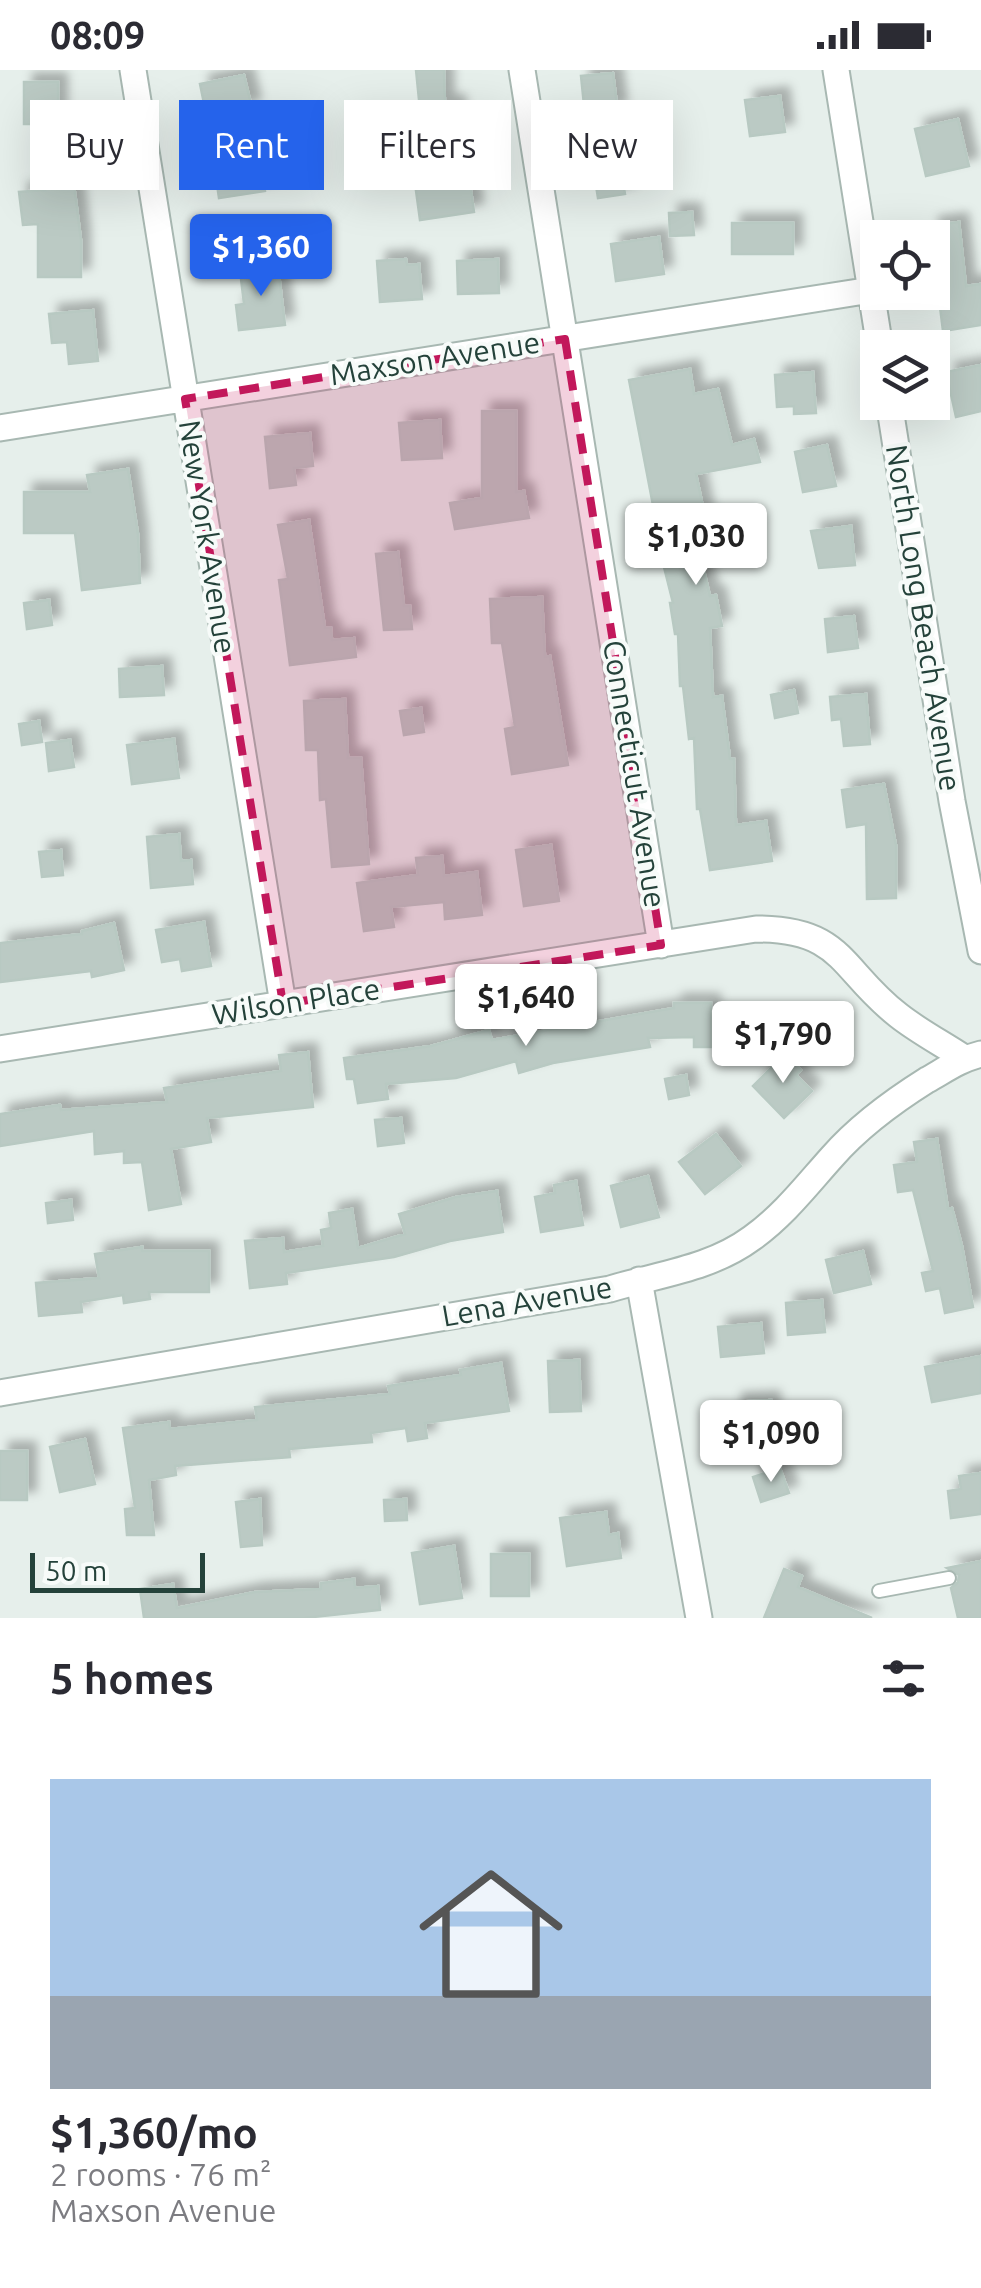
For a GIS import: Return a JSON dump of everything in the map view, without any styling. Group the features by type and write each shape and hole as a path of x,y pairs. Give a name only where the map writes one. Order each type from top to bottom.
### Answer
{"street":[{"name":"New York Avenue","path":"133,70 283,1004"},
{"name":"Connecticut Avenue","path":"522,70 661,945"},
{"path":"836,70 860,221"},
{"name":"Maxson Avenue","path":"0,428 860,292"},
{"name":"North Long Beach Avenue","path":"892,420 952,800 981,952"},
{"name":"Wilson Place","path":"0,1049 756,929 804,934 838,952 896,1014 973,1056"},
{"name":"Lena Avenue","path":"0,1393 610,1289 696,1268 754,1236 797,1199 866,1123 902,1095 973,1056"},
{"path":"639,1280 699,1618"}],"lane":[{"path":"879,1591 949,1578"}],"highlighted area":[{"path":"565,339 661,945 283,1004 185,399"}],"building":[{"path":"416,70 444,70 445,100 419,100"},
{"path":"613,73 616,100 583,100 581,76"},
{"path":"244,75 250,100 203,100 200,84"},
{"path":"24,82 58,82 58,100 30,100 30,124 24,124"},
{"path":"780,96 785,132 750,136 745,100"},
{"path":"958,119 969,166 926,176 915,129"},
{"path":"75,190 81,277 38,277 38,224 23,225 19,192"},
{"path":"218,190 265,190 265,191 219,198"},
{"path":"416,190 471,190 474,212 420,220"},
{"path":"597,190 624,190 625,194 598,198"},
{"path":"692,212 694,235 670,236 669,213"},
{"path":"959,222 966,286 981,284 981,325 943,330 940,310 950,310 950,223"},
{"path":"732,223 793,223 793,254 732,254"},
{"path":"659,237 664,274 616,281 611,244"},
{"path":"406,259 407,265 419,264 422,299 380,302 377,261"},
{"path":"498,259 499,293 458,294 457,261"},
{"path":"278,266 285,325 239,330 236,305 244,304 240,270"},
{"path":"93,310 98,361 69,364 67,342 52,343 49,314"},
{"path":"981,365 981,411 956,417 950,371"},
{"path":"690,369 694,394 718,389 732,445 754,439 760,462 696,474 705,516 692,519 710,596 716,595 722,626 710,628 713,697 722,696 730,759 734,759 736,825 766,821 772,861 710,870 697,809 694,738 689,739 680,686 673,603 629,380"},
{"path":"813,372 816,413 794,414 794,406 777,407 775,375"},
{"path":"482,411 516,411 516,492 524,491 529,518 455,529 450,503 482,498"},
{"path":"440,420 442,458 402,460 399,423"},
{"path":"310,433 313,466 294,468 296,485 270,488 265,437"},
{"path":"827,445 836,486 803,492 795,452"},
{"path":"128,469 138,534 140,583 82,590 75,533 24,533 24,492 90,492 87,475"},
{"path":"309,520 325,628 331,628 332,640 354,638 356,657 290,665 279,580 288,579 278,525"},
{"path":"851,526 855,565 819,568 811,531"},
{"path":"398,552 404,606 410,606 412,629 384,630 376,554"},
{"path":"542,597 545,657 550,656 568,765 512,774 505,729 515,727 502,643 492,643 490,599"},
{"path":"49,600 52,625 27,629 24,603"},
{"path":"854,616 858,648 828,652 825,619"},
{"path":"162,666 164,695 120,697 119,669"},
{"path":"794,690 798,713 775,718 771,695"},
{"path":"866,694 870,744 844,746 841,719 832,720 830,697"},
{"path":"345,699 348,758 361,758 369,864 332,867 326,799 320,800 318,750 306,750 304,701"},
{"path":"421,708 424,732 404,735 400,711"},
{"path":"39,721 42,742 22,745 19,724"},
{"path":"174,739 179,778 132,784 127,745"},
{"path":"70,740 74,767 49,771 46,743"},
{"path":"884,784 896,845 896,898 867,899 866,824 847,827 842,790"},
{"path":"179,834 181,861 191,860 193,884 151,888 147,837"},
{"path":"551,845 559,901 524,906 516,850"},
{"path":"61,850 63,875 42,877 39,852"},
{"path":"442,856 444,876 477,872 482,915 445,919 444,902 391,907 394,927 364,931 357,883 418,875 416,858"},
{"path":"204,922 211,966 182,971 180,959 162,962 156,930"},
{"path":"114,923 124,970 92,977 91,971 0,982 0,943 82,934"},
{"path":"674,1003 711,1003 712,1047 694,1047 694,1037 648,1038 650,1047 553,1063 519,1073 516,1061 456,1078 386,1084 388,1099 358,1103 354,1079 347,1079 344,1058 431,1046 489,1030 492,1040 674,1008"},
{"path":"308,1052 313,1107 207,1118 211,1142 171,1149 181,1204 149,1210 142,1162 124,1163 124,1151 95,1154 94,1131 0,1146 0,1114 60,1105 61,1110 167,1102 164,1088 281,1071 279,1055"},
{"path":"785,1054 801,1070 796,1075 812,1091 784,1118 753,1086"},
{"path":"686,1075 689,1095 669,1099 665,1079"},
{"path":"401,1118 404,1143 378,1146 375,1120"},
{"path":"716,1134 741,1166 705,1194 679,1162"},
{"path":"937,1139 948,1209 952,1208 962,1246 973,1307 945,1313 940,1288 926,1291 922,1273 933,1271 913,1190 898,1192 894,1165 917,1162 914,1142"},
{"path":"648,1176 659,1217 621,1227 611,1186"},
{"path":"576,1181 583,1225 541,1232 535,1197 555,1193 554,1185"},
{"path":"497,1191 503,1232 450,1241 394,1257 286,1273 287,1284 250,1288 245,1241 283,1238 284,1252 323,1246 321,1230 331,1228 329,1213 352,1209 358,1248 405,1234 399,1214 456,1197"},
{"path":"71,1200 73,1220 48,1223 46,1203"},
{"path":"142,1247 142,1251 209,1251 209,1292 149,1292 150,1299 124,1303 123,1295 81,1302 82,1312 39,1316 36,1283 99,1278 95,1254"},
{"path":"863,1251 871,1284 834,1293 826,1260"},
{"path":"822,1300 825,1332 788,1335 786,1303"},
{"path":"761,1323 764,1353 721,1357 718,1327"},
{"path":"981,1356 981,1393 932,1402 925,1367"},
{"path":"579,1360 581,1411 550,1412 548,1361"},
{"path":"501,1363 509,1411 425,1423 427,1438 408,1441 406,1428 371,1433 372,1442 289,1449 290,1457 175,1466 176,1475 149,1480 154,1535 127,1535 125,1509 135,1508 123,1428 169,1422 170,1429 257,1420 255,1407 390,1394 388,1386 461,1375 460,1370"},
{"path":"771,1400 772,1423 765,1423 765,1432 734,1433 733,1402"},
{"path":"85,1439 95,1484 60,1492 50,1447"},
{"path":"0,1451 27,1451 27,1500 0,1500"},
{"path":"780,1468 789,1493 761,1502 753,1477"},
{"path":"981,1473 981,1514 951,1518 948,1491 961,1489 959,1476"},
{"path":"260,1499 262,1545 241,1547 236,1502"},
{"path":"406,1499 407,1520 385,1521 384,1500"},
{"path":"606,1512 609,1535 618,1533 621,1558 567,1566 560,1518"},
{"path":"454,1546 462,1598 420,1604 412,1553"},
{"path":"491,1554 529,1554 529,1596 491,1596"},
{"path":"981,1561 981,1618 958,1618 951,1588 959,1575 947,1568"},
{"path":"784,1569 802,1576 798,1587 872,1618 764,1618"},
{"path":"354,1579 355,1588 378,1586 380,1610 304,1618 144,1618 140,1589 173,1584 177,1608 255,1592 321,1589 321,1583"}]}
